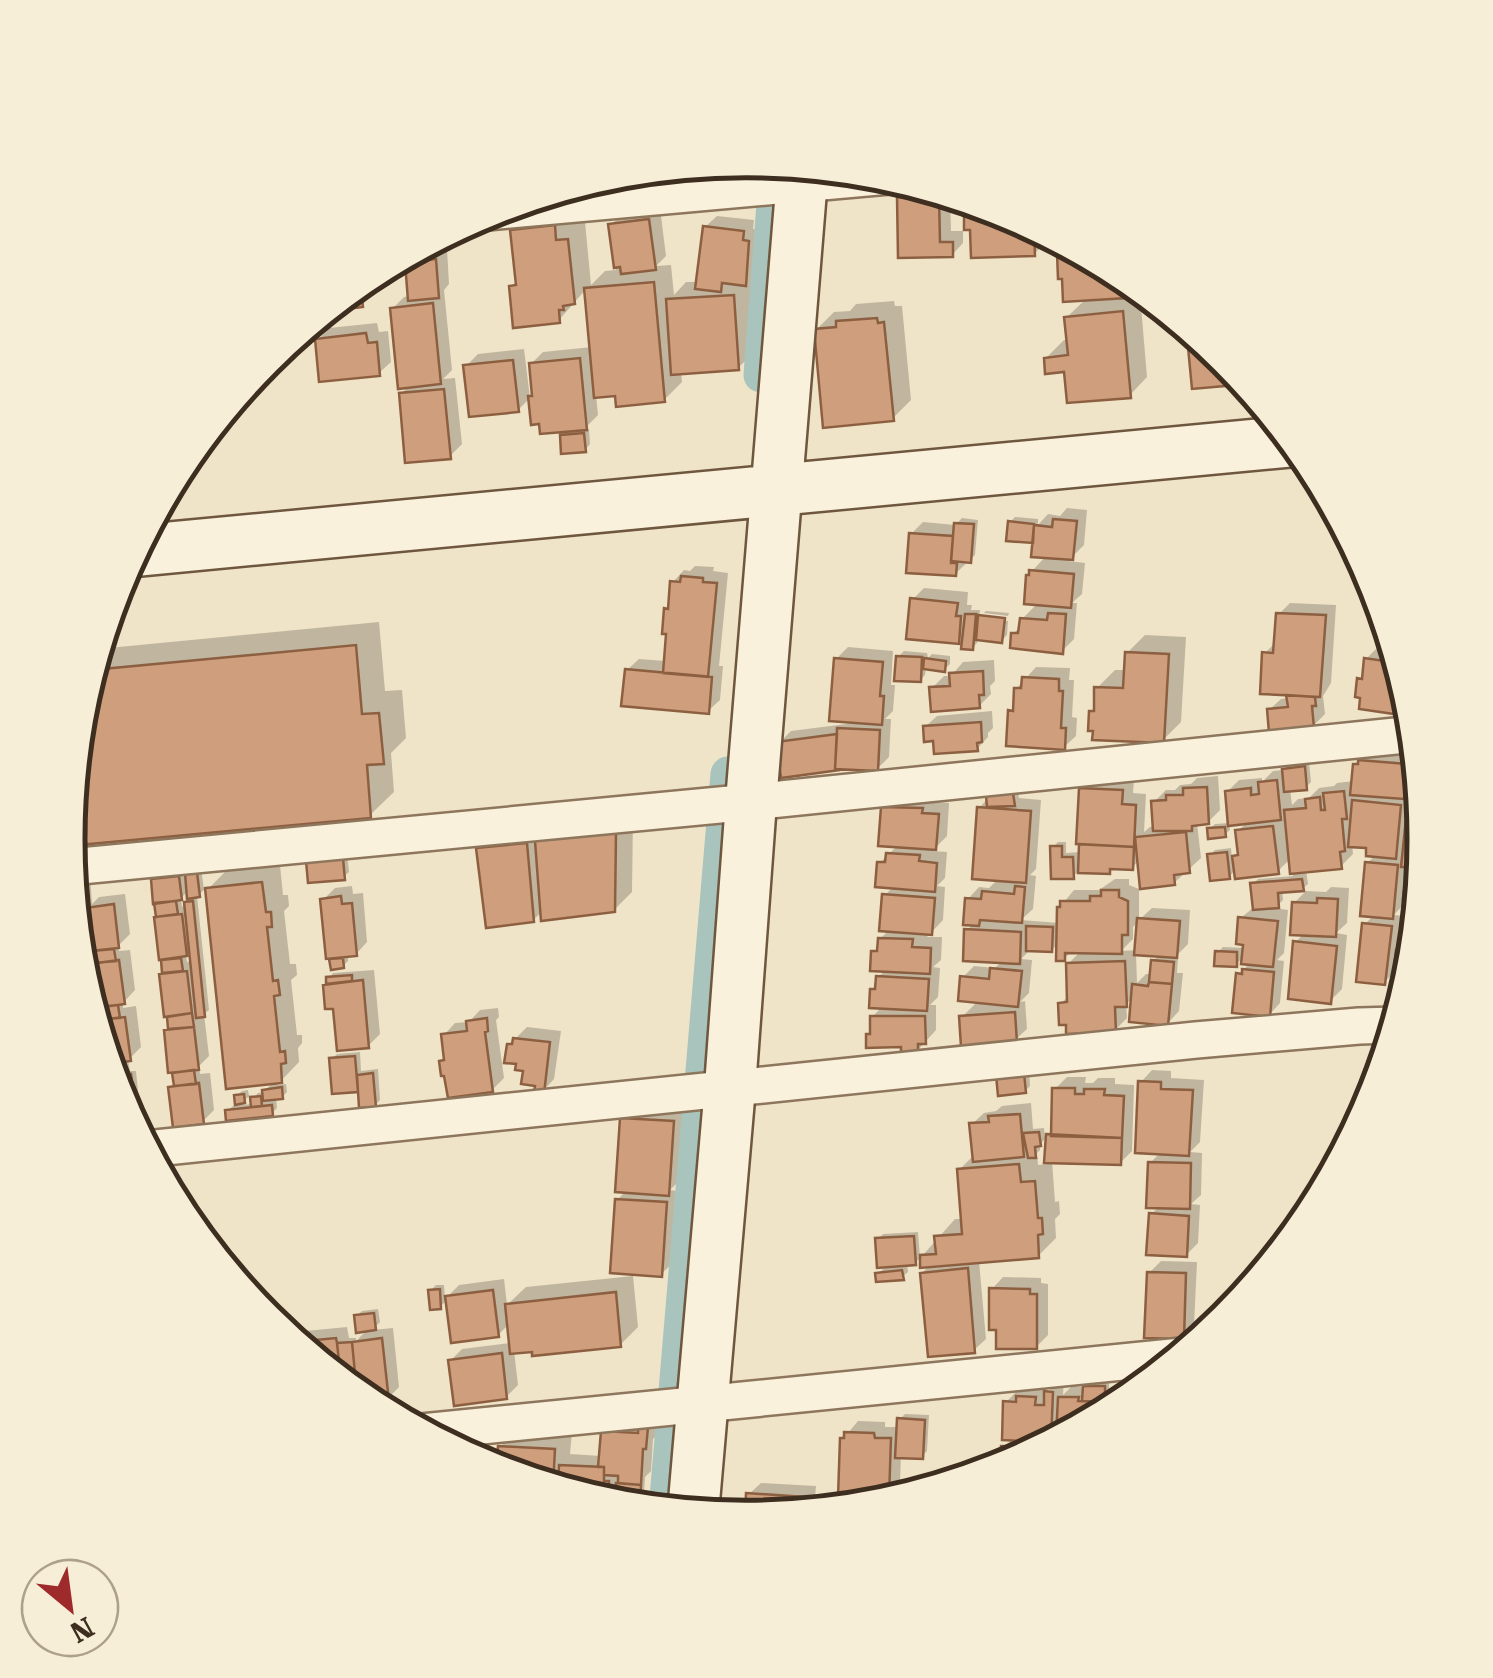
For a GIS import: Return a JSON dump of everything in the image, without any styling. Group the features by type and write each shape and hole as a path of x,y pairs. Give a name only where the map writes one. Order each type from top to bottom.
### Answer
{"street":[{"path":"567,203 772,179"},
{"path":"694,1498 802,180"},
{"path":"151,549 1276,443"},
{"path":"86,866 1399,736"},
{"path":"161,1147 1196,1040 1380,1026"},
{"path":"449,1429 1155,1359"}],"building":[{"path":"897,197 939,207 940,242 953,242 953,257 898,258"},
{"path":"964,216 1035,244 1035,256 971,258 970,230 964,230"},
{"path":"649,219 656,270 621,274 620,267 614,268 608,224"},
{"path":"555,225 556,240 568,239 575,304 559,310 560,323 513,328 509,286 516,285 510,230"},
{"path":"703,226 744,231 743,240 749,241 746,286 722,283 721,292 695,289"},
{"path":"1057,256 1127,298 1063,302 1062,279 1058,279"},
{"path":"436,259 439,298 408,301 406,272"},
{"path":"654,282 665,402 616,407 615,396 594,398 584,288"},
{"path":"734,295 739,370 671,375 666,299"},
{"path":"433,303 441,384 398,389 390,308"},
{"path":"1123,311 1131,398 1067,403 1064,372 1045,374 1044,358 1068,355 1064,317"},
{"path":"877,318 878,323 884,322 894,421 823,428 814,329 836,327 836,321"},
{"path":"366,333 368,343 377,342 380,376 319,382 315,339"},
{"path":"1188,347 1228,386 1192,389"},
{"path":"580,358 587,430 540,434 539,424 531,425 529,363"},
{"path":"513,360 519,412 469,417 463,365"},
{"path":"444,389 451,459 405,463 399,393"},
{"path":"584,433 586,452 561,454 560,435"},
{"path":"1053,519 1077,521 1073,560 1031,557 1034,525 1052,527"},
{"path":"1008,521 1034,524 1033,543 1006,541"},
{"path":"954,523 974,524 971,563 951,561"},
{"path":"909,533 953,536 951,563 957,563 956,576 906,573"},
{"path":"1029,570 1074,574 1071,608 1024,604"},
{"path":"681,576 717,583 708,677 663,673 664,608 668,609 670,581 680,582"},
{"path":"910,598 958,603 959,644 906,639"},
{"path":"1048,613 1066,614 1063,654 1010,648 1011,633 1018,633 1020,618 1047,620"},
{"path":"1276,613 1326,615 1320,697 1260,694 1262,652 1273,653"},
{"path":"965,614 976,614 973,650 961,649"},
{"path":"978,615 1005,618 1002,643 976,640"},
{"path":"356,645 362,714 379,713 384,764 367,765 371,818 85,844 91,753 108,668"},
{"path":"1125,652 1169,654 1164,743 1092,740 1093,731 1088,731 1089,711 1094,711 1094,687 1123,688"},
{"path":"896,656 922,657 921,682 894,681"},
{"path":"834,658 883,662 882,725 829,721"},
{"path":"924,658 946,661 945,672 923,669"},
{"path":"1364,658 1383,661 1396,714 1359,709 1360,698 1355,697 1357,678 1362,679"},
{"path":"625,669 712,677 709,714 621,706"},
{"path":"983,671 980,708 931,712 929,687 950,686 949,673"},
{"path":"1022,677 1059,679 1065,750 1006,746 1008,710 1013,711 1014,688 1021,688"},
{"path":"1286,695 1315,697 1314,728 1269,733 1267,709 1288,707"},
{"path":"981,722 982,742 977,743 978,751 934,754 933,741 924,742 923,726"},
{"path":"837,728 880,730 878,771 835,769"},
{"path":"837,734 835,769 840,770 781,778 776,742"},
{"path":"1358,760 1403,764 1404,799 1350,795 1353,764 1358,764"},
{"path":"1305,766 1307,790 1284,792 1282,769"},
{"path":"1277,780 1281,820 1228,826 1225,791 1251,788 1251,795 1259,794 1258,782"},
{"path":"1207,787 1209,824 1192,826 1192,831 1153,831 1151,801 1166,800 1166,795 1183,795 1183,788"},
{"path":"1079,788 1123,790 1122,804 1136,805 1134,847 1076,844"},
{"path":"1344,791 1347,819 1342,819 1342,869 1290,874 1284,810 1306,808 1305,799 1320,797 1321,810 1325,810 1323,793"},
{"path":"1013,793 1015,806 987,807 986,796"},
{"path":"1352,800 1401,805 1396,859 1366,856 1366,848 1348,847"},
{"path":"1407,806 1407,882 1405,899 1407,867 1401,867"},
{"path":"881,807 923,808 922,813 939,814 936,850 878,846"},
{"path":"977,807 1031,811 1026,883 972,879"},
{"path":"1273,826 1279,874 1235,879 1235,830"},
{"path":"1225,827 1226,837 1208,839 1207,828"},
{"path":"616,832 615,912 541,921 535,841"},
{"path":"1186,832 1190,873 1174,875 1175,885 1140,889 1135,837"},
{"path":"527,843 534,922 486,928 476,848"},
{"path":"1079,844 1134,847 1133,870 1078,873"},
{"path":"1050,846 1062,846 1062,857 1073,857 1074,879 1051,879"},
{"path":"1227,852 1230,879 1210,881 1207,854"},
{"path":"886,853 920,855 919,861 937,863 935,892 875,887 877,862 885,862"},
{"path":"343,858 345,880 308,883 306,861"},
{"path":"1365,862 1398,865 1393,919 1360,916"},
{"path":"197,872 200,897 187,899 185,873"},
{"path":"179,876 182,900 153,904 151,879"},
{"path":"1302,879 1304,891 1278,893 1279,908 1253,910 1250,883"},
{"path":"262,882 266,912 271,912 272,927 267,927 273,981 278,980 280,995 274,996 280,1052 285,1051 286,1063 281,1064 282,1083 226,1089 205,888"},
{"path":"1015,886 1025,887 1022,923 980,920 979,926 963,925 965,898 981,899 982,891 1014,894"},
{"path":"1101,890 1119,890 1119,897 1128,901 1128,935 1122,935 1122,954 1065,953 1065,961 1056,961 1060,901 1090,901 1090,896 1101,896"},
{"path":"882,894 935,898 932,935 879,931"},
{"path":"341,896 342,904 352,903 357,956 326,959 320,899"},
{"path":"1317,898 1338,899 1336,937 1290,935 1292,902 1317,903"},
{"path":"176,901 178,914 156,917 154,903"},
{"path":"193,901 205,1017 196,1018 184,902"},
{"path":"114,904 119,948 95,950 89,907"},
{"path":"182,914 187,956 159,960 154,917"},
{"path":"1238,917 1278,921 1273,967 1241,964 1243,945 1236,944"},
{"path":"1137,918 1180,921 1177,958 1134,955"},
{"path":"1362,923 1392,926 1385,985 1356,982"},
{"path":"1026,926 1053,927 1052,952 1026,951"},
{"path":"964,929 1021,932 1020,964 963,961"},
{"path":"878,938 913,939 912,947 931,948 930,974 870,971 871,951 877,951"},
{"path":"1293,941 1337,946 1331,1004 1288,999"},
{"path":"114,949 116,961 97,963 95,951"},
{"path":"1215,951 1237,952 1237,967 1214,966"},
{"path":"181,958 183,971 162,973 161,960"},
{"path":"343,958 344,968 331,970 329,959"},
{"path":"119,960 125,1004 107,1006 97,963"},
{"path":"1151,960 1174,962 1172,984 1149,982"},
{"path":"1125,961 1127,1007 1115,1007 1116,1033 1066,1034 1066,1025 1059,1025 1058,1003 1067,1002 1066,963"},
{"path":"990,968 1022,971 1018,1007 958,1001 960,976 989,979"},
{"path":"1242,969 1274,972 1270,1017 1232,1013 1236,973 1242,974"},
{"path":"187,971 192,1013 164,1017 159,974"},
{"path":"352,975 352,981 326,984 326,977"},
{"path":"876,976 929,979 927,1011 869,1008 870,989 875,989"},
{"path":"363,980 369,1048 337,1051 333,1009 325,1009 323,985"},
{"path":"1149,982 1172,984 1168,1026 1129,1022 1132,984 1148,986"},
{"path":"118,1005 120,1018 111,1019 107,1006"},
{"path":"1015,1012 1017,1043 961,1047 959,1016"},
{"path":"192,1013 194,1027 168,1029 167,1017"},
{"path":"870,1016 925,1016 926,1044 918,1044 918,1054 901,1054 901,1047 866,1048"},
{"path":"125,1017 131,1061 124,1062 110,1019"},
{"path":"487,1018 485,1032 493,1092 448,1098 439,1061 444,1060 441,1034 467,1031 466,1021"},
{"path":"194,1027 199,1070 168,1073 164,1030"},
{"path":"513,1038 550,1042 544,1094 534,1093 535,1086 521,1084 523,1071 515,1070 516,1064 504,1063 507,1044 512,1044"},
{"path":"355,1056 358,1092 332,1094 329,1058"},
{"path":"194,1070 196,1084 174,1086 172,1073"},
{"path":"373,1073 376,1107 359,1108 357,1075"},
{"path":"1024,1073 1026,1093 998,1096 996,1075"},
{"path":"1138,1081 1161,1082 1161,1089 1193,1090 1189,1156 1135,1153"},
{"path":"199,1083 204,1124 173,1128 168,1087"},
{"path":"282,1087 283,1099 263,1101 262,1090"},
{"path":"1052,1088 1075,1088 1075,1094 1084,1094 1084,1089 1105,1089 1104,1095 1124,1096 1122,1138 1051,1136"},
{"path":"244,1094 245,1103 235,1105 234,1095"},
{"path":"261,1096 262,1106 251,1107 250,1097"},
{"path":"272,1105 273,1116 226,1121 225,1110"},
{"path":"1020,1114 1024,1157 973,1162 969,1123 989,1122 988,1116"},
{"path":"620,1118 674,1121 669,1196 615,1192"},
{"path":"1039,1132 1041,1146 1035,1147 1036,1158 1028,1158 1023,1133"},
{"path":"1046,1134 1122,1138 1121,1165 1044,1163"},
{"path":"1148,1162 1191,1163 1190,1209 1146,1208"},
{"path":"1019,1164 1021,1182 1035,1181 1043,1234 1038,1235 1039,1258 920,1268 920,1255 936,1254 934,1236 962,1234 957,1169"},
{"path":"615,1199 667,1202 662,1277 610,1273"},
{"path":"1149,1213 1189,1216 1187,1257 1146,1255"},
{"path":"914,1236 916,1265 877,1268 875,1238"},
{"path":"968,1268 975,1353 928,1357 920,1273"},
{"path":"902,1270 904,1280 876,1282 875,1273"},
{"path":"1147,1272 1186,1273 1184,1335 1179,1339 1144,1338"},
{"path":"989,1288 1030,1289 1030,1294 1037,1294 1037,1349 996,1349 996,1330 989,1330"},
{"path":"440,1289 441,1309 430,1310 428,1290"},
{"path":"493,1290 499,1337 451,1343 445,1296"},
{"path":"616,1292 621,1347 532,1356 532,1352 510,1354 505,1304"},
{"path":"374,1313 376,1330 356,1333 354,1315"},
{"path":"336,1338 339,1360 315,1340"},
{"path":"382,1338 388,1395 355,1372 352,1342"},
{"path":"352,1342 355,1372 339,1360 337,1343"},
{"path":"502,1353 507,1399 454,1406 448,1360"},
{"path":"1083,1386 1105,1386 1105,1395 1094,1402 1082,1401"},
{"path":"1044,1391 1053,1392 1052,1425 1020,1441 1002,1440 1003,1401 1016,1402 1016,1396 1036,1397 1035,1405 1044,1405"},
{"path":"1058,1397 1094,1402 1077,1412 1057,1423"},
{"path":"897,1418 925,1420 923,1459 895,1458"},
{"path":"638,1427 648,1427 641,1485 618,1483 618,1476 604,1475 604,1467 598,1467 601,1431 638,1433"},
{"path":"844,1432 891,1438 889,1485 838,1494 840,1438 844,1438"},
{"path":"498,1446 555,1449 554,1471 534,1465 498,1452"},
{"path":"559,1465 604,1467 604,1481 609,1481 609,1486 575,1478 559,1473"},
{"path":"616,1483 641,1485 641,1492 616,1488"},
{"path":"746,1493 805,1497 790,1499 746,1500"}],"waterway":[{"path":"761,375 776,179"},
{"path":"667,1496 728,774"}]}
